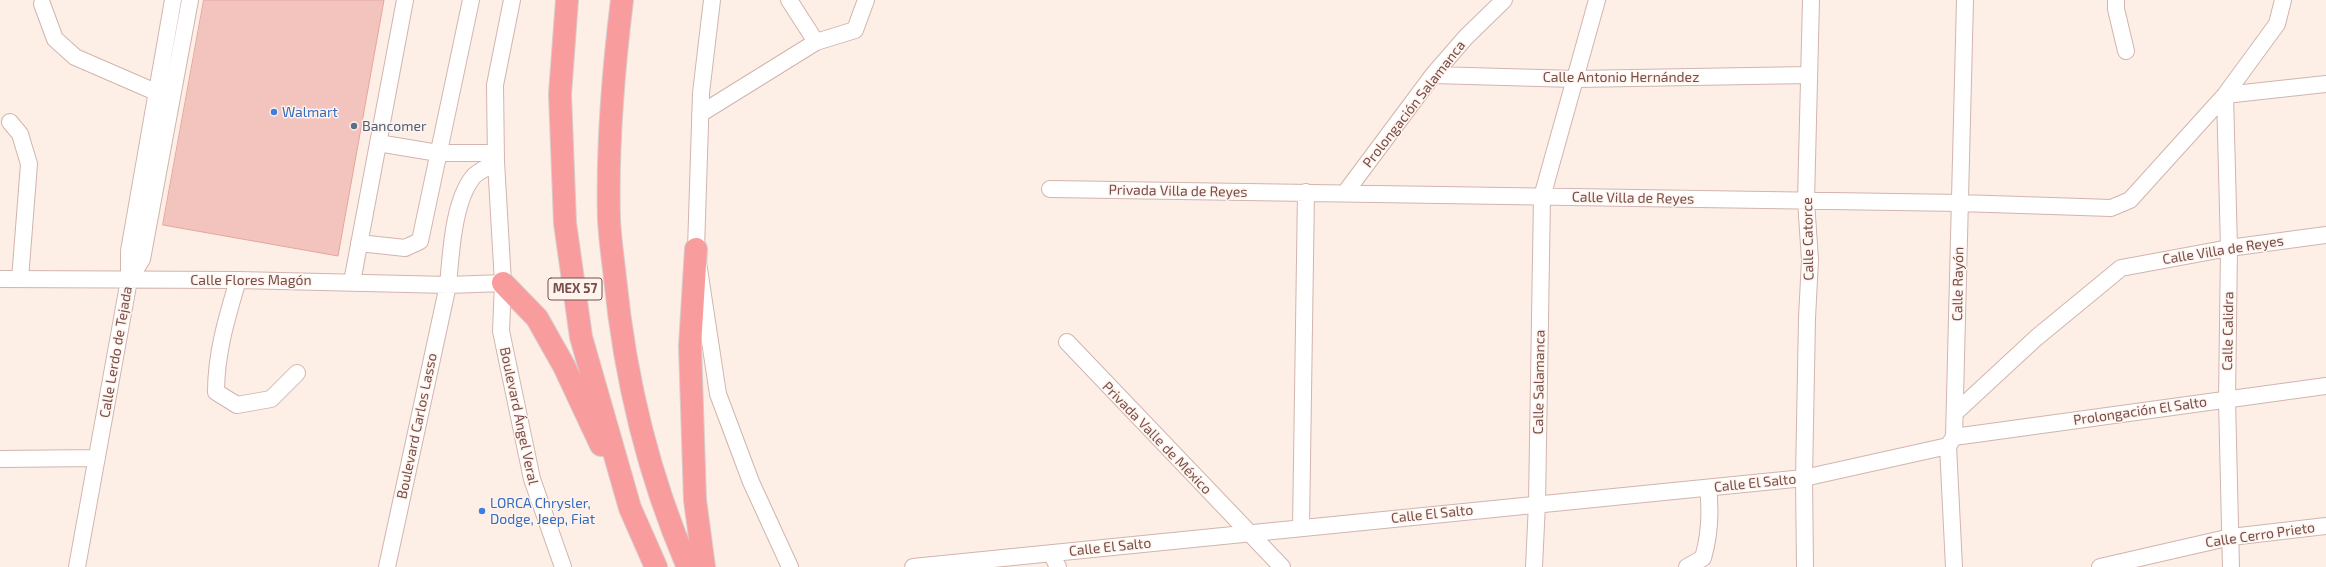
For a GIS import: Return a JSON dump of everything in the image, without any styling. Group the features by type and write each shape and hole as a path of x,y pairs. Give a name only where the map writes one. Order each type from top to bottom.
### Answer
{"highway":[{"name":"MEX 57","path":"567,0 560,94 565,223 582,337 630,508 656,567"},
{"name":"MEX 57","path":"622,0 612,75 609,221 621,338 637,416 666,513 688,567"},
{"path":"696,249 690,346 695,500 704,567"},
{"path":"503,283 537,318 564,366 630,508"}],"street":[{"path":"129,280 129,251 158,93 173,0"},
{"name":"Calle Lerdo de Tejada","path":"77,567 129,280 142,259 190,0"},
{"path":"352,282 405,0"},
{"path":"359,243 405,248 420,241 471,0"},
{"path":"503,283 496,157 495,86 512,0"},
{"path":"712,0 700,114 696,249 718,394 751,482 790,567"},
{"path":"789,0 816,42"},
{"path":"700,114 816,42 855,30 866,0"},
{"name":"Prolongación Salamanca","path":"1345,194 1433,75 1466,37 1504,0"},
{"name":"Calle Salamanca","path":"1534,567 1537,503 1542,197 1597,0"},
{"name":"Calle Catorce","path":"1805,567 1804,478 1807,318 1810,260 1806,201 1811,0"},
{"name":"Calle Rayón","path":"1954,567 1951,441 1955,413 1964,0"},
{"path":"2116,0 2116,9 2126,50"},
{"name":"Calle Villa de Reyes","path":"1306,192 1345,194 1960,203 2111,208 2130,200 2225,95 2276,24 2284,0"},
{"path":"42,4 55,38 74,57 158,93"},
{"name":"Calle Antonio Hernández","path":"1433,75 1575,79 1809,75"},
{"path":"2225,95 2326,84"},
{"name":"Calle Calidra","path":"2225,95 2229,248 2227,400 2231,567"},
{"path":"10,122 20,134 29,164 20,279"},
{"path":"378,143 438,153 496,157"},
{"name":"Boulevard Carlos Lasso","path":"386,567 448,285 451,248 463,192 474,176 496,157"},
{"name":"Privada Villa de Reyes","path":"1050,189 1306,192"},
{"path":"1301,528 1306,192"},
{"name":"Calle Villa de Reyes","path":"1955,413 2036,338 2121,268 2229,248 2326,235"},
{"name":"Calle Flores Magón","path":"0,279 238,280 448,285 503,283"},
{"path":"238,280 216,366 216,392 237,406 270,399 297,373"},
{"name":"Boulevard Ángel Veral","path":"503,283 501,331 532,479 563,567"},
{"name":"Privada Valle de México","path":"1067,342 1282,567"},
{"name":"Prolongación El Salto","path":"1951,441 2326,386"},
{"name":"Calle El Salto","path":"913,567 1054,560 1249,532 1804,478 1951,441"},
{"path":"0,459 97,458"},
{"path":"1688,567 1703,558 1709,537 1711,512 1708,488"},
{"name":"Calle Cerro Prieto","path":"2100,567 2231,537 2326,526"}],"building":[{"name":"Walmart","path":"204,0 384,0 338,256 163,225"}],"place":[{"name":"Walmart","path":"274,112"},
{"name":"Bancomer","path":"354,126"},
{"name":"LORCA Chrysler, Dodge, Jeep, Fiat","path":"482,511"}]}
